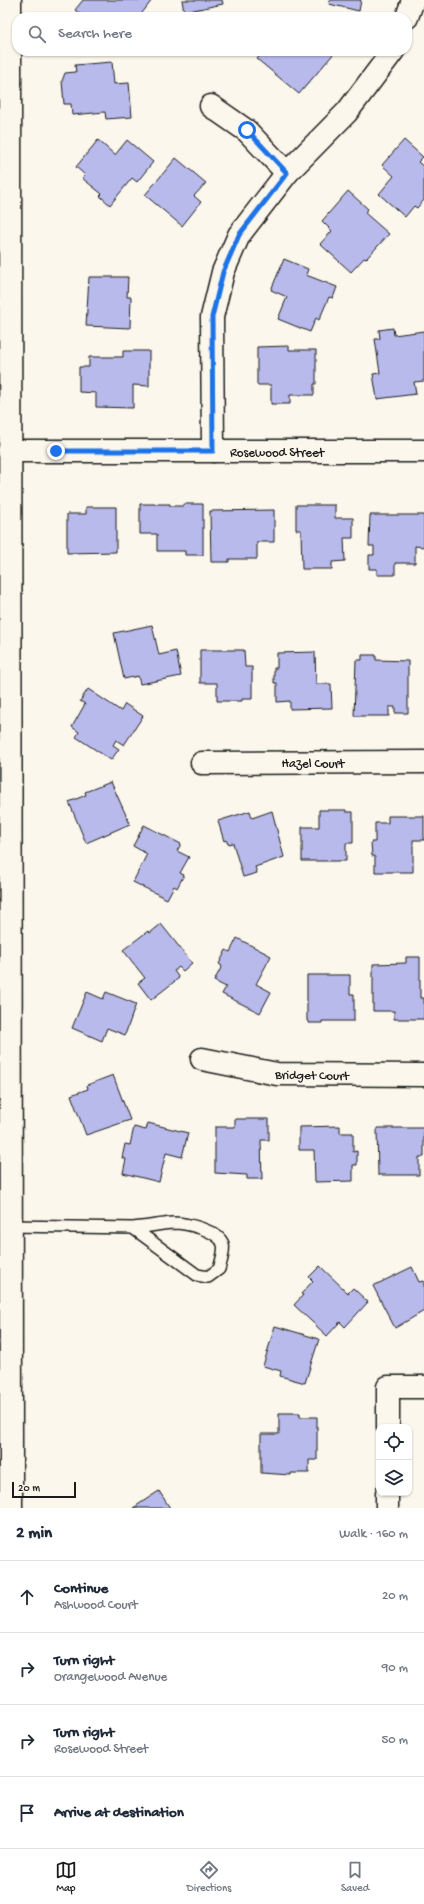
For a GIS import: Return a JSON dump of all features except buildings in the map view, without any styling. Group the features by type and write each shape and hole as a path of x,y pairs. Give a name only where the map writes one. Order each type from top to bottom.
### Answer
{"street":[{"path":"10,0 9,451 5,551 5,1192 11,1226 10,1508"},
{"path":"409,12 413,0"},
{"path":"213,451 212,317 223,272 239,235 287,173 347,112 389,56"},
{"path":"211,106 247,130 287,173"},
{"name":"Rosewood Street","path":"9,451 424,451"},
{"name":"Hazel Court","path":"202,763 424,762"},
{"name":"Bridget Court","path":"202,1059 277,1074 424,1075"},
{"path":"388,1424 388,1386 424,1387"},
{"path":"387,1496 387,1508"}],"lane":[{"path":"11,1226 133,1228 174,1223 189,1225 215,1234 222,1244 223,1251 219,1269 208,1277 196,1275 133,1228"}],"route":[{"path":"56,451 213,451 212,317 223,272 239,235 287,173 247,130"}]}
